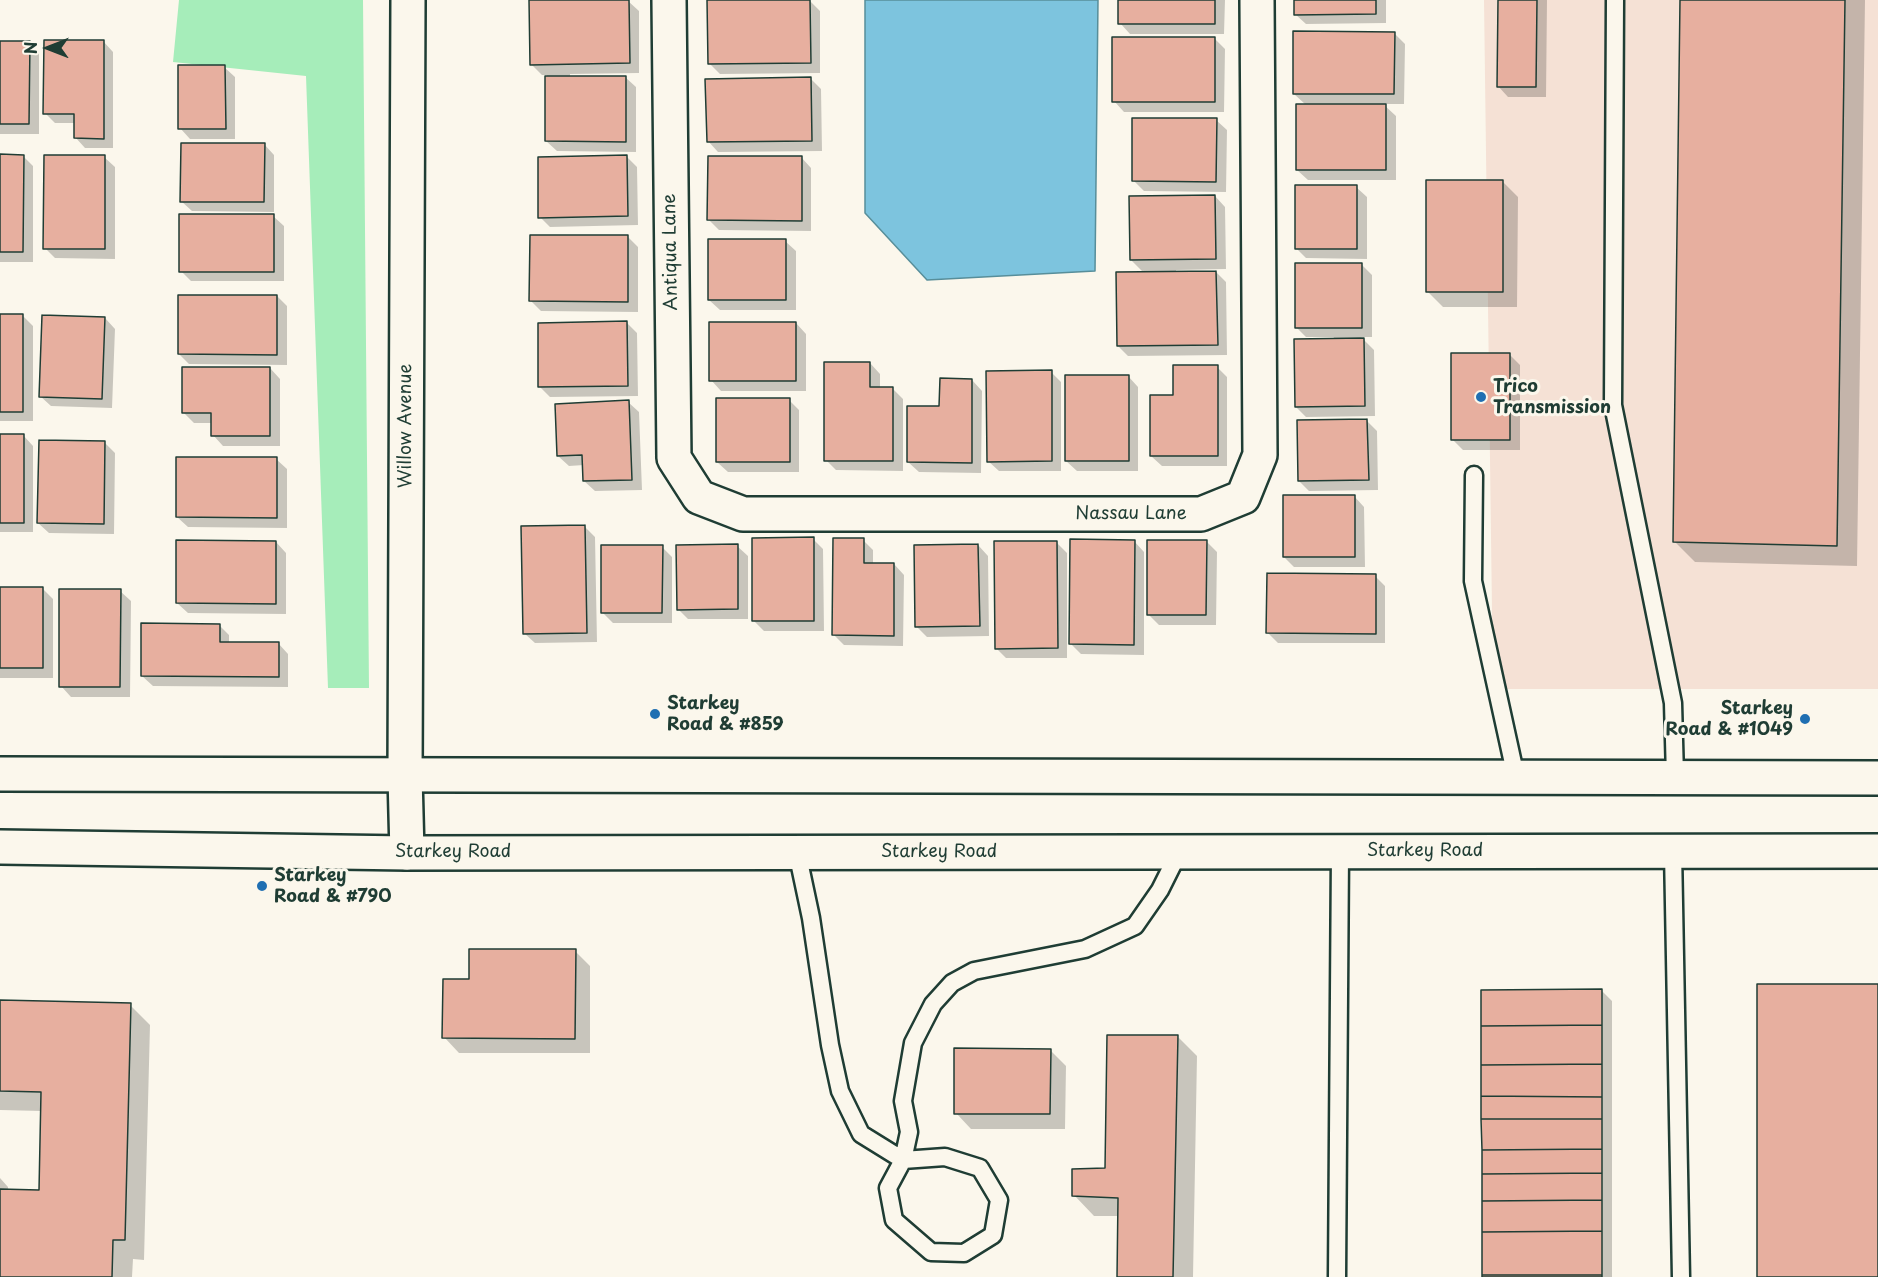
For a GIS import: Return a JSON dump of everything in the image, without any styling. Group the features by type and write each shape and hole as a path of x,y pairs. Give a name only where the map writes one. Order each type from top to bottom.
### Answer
{"main road":[{"name":"Willow Avenue","path":"407,853 405,776 408,0"},
{"name":"Antiqua Lane","path":"669,0 674,458 699,497"},
{"name":"Nassau Lane","path":"699,497 743,513 1201,513 1243,497 1260,455 1257,0"},
{"path":"0,774 1878,778"},
{"name":"Starkey Road","path":"0,848 407,853 1878,851"}],"lane":[{"path":"1615,0 1613,405 1673,703 1674,777"},
{"path":"1474,475 1473,581 1516,777"},
{"path":"1673,851 1682,1277"},
{"path":"797,852 811,918 830,1046 840,1091 861,1134 903,1160 945,1156 980,1168 999,1200 993,1234 964,1253 932,1252 894,1220 888,1188 903,1160 909,1132 903,1101 913,1043 933,1004 952,983 974,971 1085,949 1135,926 1160,890 1179,852"},
{"path":"1337,1277 1340,852"}],"shaded area":[{"path":"1484,0 1878,0 1878,689 1493,689"}],"green space":[{"path":"179,0 363,0 369,688 328,688 306,76 173,62"}],"water":[{"path":"865,0 1098,0 1095,271 927,280 865,213"}],"building":[{"path":"529,0 629,0 630,63 530,65"},
{"path":"707,0 810,0 811,63 708,64"},
{"path":"1118,0 1215,0 1215,24 1118,24"},
{"path":"1294,0 1376,0 1376,14 1294,15"},
{"path":"1498,0 1537,0 1536,87 1497,87"},
{"path":"1680,0 1845,0 1837,546 1673,542"},
{"path":"1293,31 1395,32 1394,94 1293,94"},
{"path":"1112,37 1215,37 1215,102 1112,102"},
{"path":"44,40 104,40 104,139 74,138 74,114 43,114"},
{"path":"0,41 30,41 29,124 0,124"},
{"path":"178,65 225,65 226,129 178,129"},
{"path":"545,76 626,76 626,142 545,141"},
{"path":"811,77 812,141 707,142 705,79"},
{"path":"1296,104 1386,104 1386,170 1296,170"},
{"path":"1132,118 1217,118 1216,182 1132,181"},
{"path":"181,143 265,143 264,202 180,202"},
{"path":"0,154 24,155 23,252 0,252"},
{"path":"44,155 105,155 105,249 43,249"},
{"path":"627,155 628,216 538,218 538,157"},
{"path":"708,156 802,156 802,221 707,220"},
{"path":"1426,180 1503,180 1503,292 1426,292"},
{"path":"1295,185 1357,185 1357,249 1295,249"},
{"path":"1215,195 1216,259 1130,260 1129,196"},
{"path":"179,214 274,214 274,272 179,272"},
{"path":"530,235 628,235 628,302 529,301"},
{"path":"708,239 786,239 786,300 708,300"},
{"path":"1295,263 1362,263 1362,328 1295,328"},
{"path":"1216,271 1218,345 1117,346 1116,272"},
{"path":"178,295 277,295 277,355 178,354"},
{"path":"0,314 23,314 23,412 0,412"},
{"path":"42,315 105,317 102,399 39,397"},
{"path":"627,321 628,386 538,387 538,323"},
{"path":"709,322 796,322 796,381 709,381"},
{"path":"1364,338 1365,406 1295,407 1294,339"},
{"name":"Trico Transmission","path":"1451,353 1510,353 1510,440 1451,440"},
{"path":"824,362 870,362 870,387 893,387 893,461 824,461"},
{"path":"1173,365 1218,365 1218,456 1150,456 1150,395 1173,395"},
{"path":"182,367 270,367 270,436 211,436 211,413 182,413"},
{"path":"1052,370 1052,461 987,462 986,371"},
{"path":"1065,375 1129,375 1129,461 1065,461"},
{"path":"940,378 972,379 972,463 907,462 907,406 939,406"},
{"path":"716,398 790,398 790,462 716,462"},
{"path":"629,400 632,480 583,481 582,455 557,456 555,404"},
{"path":"1367,419 1369,480 1298,481 1297,420"},
{"path":"0,434 24,434 24,523 0,523"},
{"path":"39,440 105,441 104,524 37,523"},
{"path":"176,457 277,457 277,518 176,517"},
{"path":"1283,495 1355,495 1355,557 1283,557"},
{"path":"585,525 587,633 523,634 521,526"},
{"path":"814,537 814,621 752,621 752,538"},
{"path":"833,538 864,538 864,563 894,563 894,636 832,635"},
{"path":"1070,539 1135,540 1134,645 1069,644"},
{"path":"176,540 276,541 276,604 176,603"},
{"path":"1147,540 1207,540 1206,615 1147,615"},
{"path":"994,541 1057,541 1058,648 995,649"},
{"path":"738,544 738,609 677,610 676,545"},
{"path":"978,544 980,626 915,627 914,545"},
{"path":"601,545 663,545 662,613 601,613"},
{"path":"1267,573 1376,574 1376,634 1266,633"},
{"path":"0,587 43,587 43,668 0,668"},
{"path":"59,589 121,589 120,687 59,687"},
{"path":"141,623 220,624 220,642 279,642 279,677 141,676"},
{"path":"469,949 576,949 575,1039 442,1038 443,979 469,979"},
{"path":"1757,984 1878,984 1878,1277 1757,1277"},
{"path":"1602,989 1602,1025 1481,1026 1481,990"},
{"path":"0,1000 131,1003 125,1240 113,1240 112,1277 0,1277 0,1189 39,1190 41,1092 0,1091"},
{"path":"1602,1025 1602,1064 1481,1065 1481,1026"},
{"path":"1107,1035 1178,1035 1173,1277 1117,1277 1118,1198 1072,1196 1072,1169 1105,1168"},
{"path":"954,1048 1051,1049 1050,1114 954,1114"},
{"path":"1602,1064 1602,1097 1481,1096 1481,1065"},
{"path":"1481,1096 1602,1097 1602,1119 1481,1119"},
{"path":"1481,1119 1602,1119 1602,1149 1482,1150"},
{"path":"1602,1149 1602,1173 1482,1174 1482,1150"},
{"path":"1602,1173 1602,1200 1482,1201 1482,1174"},
{"path":"1602,1200 1602,1231 1482,1232 1482,1201"},
{"path":"1602,1231 1602,1275 1482,1275 1482,1232"},
{"path":"1482,1275 1602,1275 1602,1277 1482,1277"}],"place":[{"name":"Trico Transmission","path":"1481,397"},
{"name":"Starkey Road & #859","path":"655,714"},
{"name":"Starkey Road & #1049","path":"1805,719"},
{"name":"Starkey Road & #790","path":"262,886"}]}
